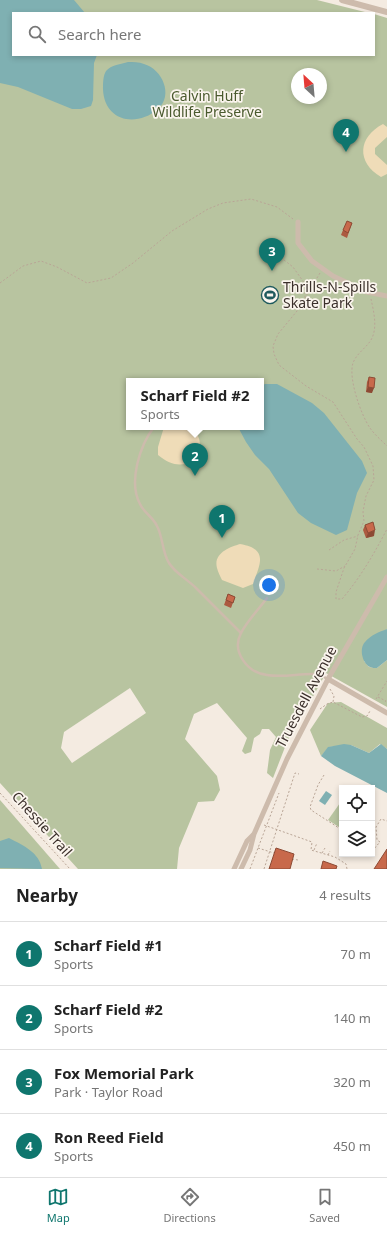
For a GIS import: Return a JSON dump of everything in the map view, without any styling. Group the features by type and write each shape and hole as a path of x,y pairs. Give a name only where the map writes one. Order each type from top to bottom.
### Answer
{"street":[{"path":"342,0 387,12"},
{"path":"298,222 298,243 312,261 333,276 367,292 387,296"},
{"name":"Truesdell Avenue","path":"242,869 250,850 254,834 287,759 328,679 387,577"},
{"path":"328,679 387,713"},
{"name":"Truesdell Avenue","path":"234,869 247,841 254,834"}],"lane":[{"path":"152,430 147,436 140,455 135,486 140,505 157,525 162,538 167,561 172,568 195,588 241,633"},
{"path":"267,598 241,633 238,643 243,662 258,673 268,676 320,674 328,679"}],"path":[{"path":"0,282 23,266 41,261 57,267 86,283 110,278 133,263 172,231 208,209 222,203 250,199 277,207 298,222"},
{"path":"284,260 304,284 305,298"},
{"path":"322,269 297,311 278,334 273,346 274,354 279,364 306,386 333,402 357,439 364,446 374,466 374,480 366,496 363,512 364,521 358,535 355,549 345,566 336,592 336,599 342,600 354,585 376,552 387,529"},
{"path":"367,292 370,296 374,316 374,331 370,342 358,354 353,362 352,369 355,392 365,421 371,430 387,446"},
{"path":"329,550 344,540 358,535"},
{"path":"317,569 336,571 345,566"},
{"path":"328,679 329,688 334,696 333,702"},
{"path":"319,710 325,705 333,702 362,717 365,717 369,714 387,681"},
{"path":"378,697 386,701 381,710"},
{"path":"264,869 295,772 299,774"},
{"path":"324,775 318,785 310,807 312,810 339,828"},
{"path":"250,869 280,792"},
{"name":"Chessie Trail","path":"0,793 70,869"},
{"path":"375,848 380,842 377,840 376,829 378,823 381,819 387,821"},
{"path":"259,823 266,827 312,842 310,849 335,857 346,864 347,869"},
{"path":"314,851 317,843"},
{"path":"258,847 277,854"},
{"path":"322,853 325,848"},
{"path":"328,855 330,851"},
{"path":"289,858 298,860"}],"green space":[{"name":"Calvin Huff Wildlife Preserve","path":"0,0 317,0 365,12 12,12 12,56 375,56 375,14 387,18 387,629 364,661 369,667 377,668 387,660 387,707 326,673 310,702 308,702 287,742 273,778 267,773 270,750 276,737 269,729 262,729 260,734 254,738 251,752 245,754 242,751 247,738 217,703 194,714 185,739 217,776 220,790 214,801 198,802 179,848 177,869 78,869 0,783","holes":["130,688 146,713 72,763 61,748 64,732"]},
{"path":"341,702 387,728 387,749 380,744 369,753 351,745 329,747 321,756 310,730 328,703"},
{"path":"0,800 60,869 0,869"},
{"path":"339,804 339,827 328,820"}],"sand":[{"path":"383,124 387,127 387,137 375,148 375,154 387,165 387,174 381,177 367,164 363,150 369,136 375,129"},
{"path":"163,430 191,430 195,432 199,439 200,447 196,455 190,461 181,464 170,463 158,455 158,447"},
{"path":"240,544 249,546 255,550 259,554 260,558 260,564 253,584 243,588 222,580 217,570 216,563 223,552"}],"water":[{"path":"0,0 74,0 84,12 12,12 12,56 97,56 94,63 93,100 91,106 81,109 72,109 18,87 0,83"},
{"path":"128,62 140,63 150,67 156,71 164,83 165,97 163,103 158,109 149,115 140,118 123,118 115,114 109,108 105,100 103,84 106,71 113,66"},
{"path":"264,384 277,384 312,403 324,413 362,461 367,473 357,493 347,530 336,535 311,523 298,513 269,469 255,455 246,442 240,430 264,430"},
{"path":"387,629 387,660 377,668 370,667 363,659 363,645 372,636"},
{"path":"344,744 351,745 369,753 381,744 387,749 387,793 375,787 375,785 372,785 335,766 321,756 328,747"},
{"path":"326,791 332,795 325,805 319,801"},
{"path":"9,838 30,850 38,858 42,869 0,868 0,841"}],"building":[{"path":"347,221 352,223 348,233 343,230"},
{"path":"369,377 375,378 374,388 368,387"},
{"path":"373,522 375,530 368,533 365,525"},
{"path":"228,594 235,597 233,603 226,600"},
{"path":"276,848 294,854 290,869 269,869"},
{"path":"387,849 387,869 374,869"},
{"path":"323,861 337,866 336,869 321,869"}],"place":[{"name":"Ron Reed Field","path":"346,152"},
{"name":"Fox Memorial Park","path":"272,271"},
{"name":"Thrills-N-Spills Skate Park","path":"270,295"},
{"name":"Scharf Field #2","path":"195,476"},
{"name":"Scharf Field #1","path":"222,538"}]}
